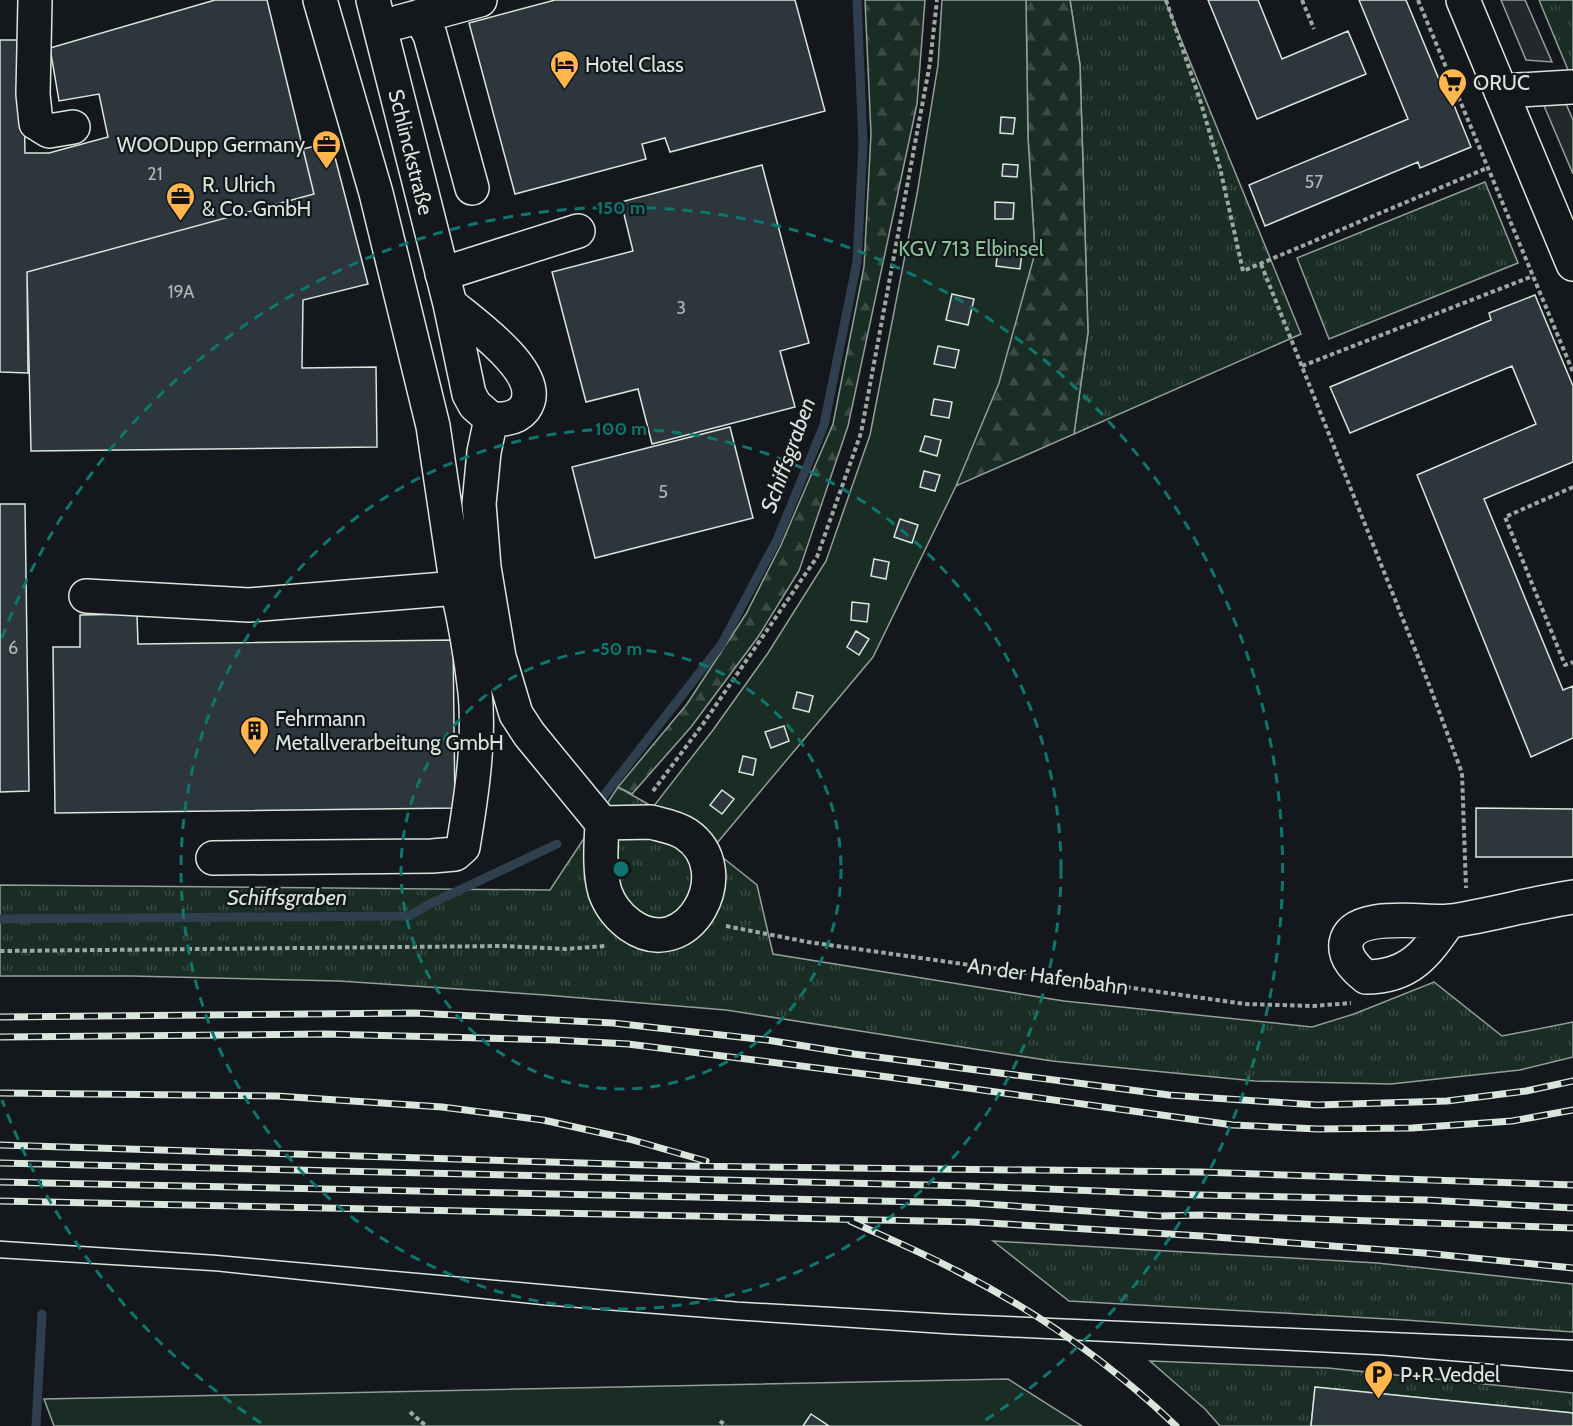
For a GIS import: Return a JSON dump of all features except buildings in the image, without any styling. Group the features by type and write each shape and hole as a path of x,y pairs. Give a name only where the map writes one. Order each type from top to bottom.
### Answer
{"street":[{"path":"35,0 33,94 36,123 49,131 74,127"},
{"path":"213,858 455,854 463,847 474,763 475,694 433,426 376,193 320,0"},
{"path":"376,14 420,16 480,0"},
{"path":"1463,0 1573,264"},
{"name":"Schlinckstraße","path":"376,14 446,289 469,394 475,405 490,419"},
{"path":"420,16 430,35 472,188"},
{"path":"1502,91 1570,87"},
{"path":"578,231 446,289 520,369 527,382 530,396 520,414 510,418 490,419 479,504 484,567 499,657 516,714 602,824 602,876 606,893 614,910 638,931 654,934 670,933 684,927 697,915 707,896 708,877 705,860 697,844 686,834 672,827 651,822 602,824"},
{"path":"86,596 249,605 457,588"},
{"path":"1458,920 1573,897"}],"path":[{"path":"636,822 657,783 703,724 817,557 861,433 930,63 937,0"},
{"path":"1166,0 1221,168 1243,271 1487,168"},
{"path":"1302,0 1314,29"},
{"path":"1419,0 1573,372"},
{"path":"1261,264 1462,772 1458,920"},
{"path":"1302,366 1533,276"},
{"path":"1573,487 1505,517 1565,665 1573,662"},
{"name":"An der Hafenbahn","path":"697,915 728,927 808,942 1245,1004 1313,1006 1353,1003"},
{"path":"0,951 503,946 566,949 605,946 638,931"},
{"path":"410,1412 426,1426"},
{"path":"720,1421 726,1426"}],"green space":[{"path":"865,0 925,0 917,104 848,426 799,571 758,637 691,727 632,794 618,787 687,704 746,614 781,545 833,424 864,267 871,134"},
{"name":"KGV 713 Elbinsel","path":"942,0 1026,0 1028,137 1035,253 999,383 956,486 873,657 712,849 653,807 713,730 768,653 826,561 870,435 917,194 938,65"},
{"path":"1026,0 1070,0 1080,65 1088,332 1074,434 956,486 1035,253 1028,137"},
{"path":"1070,0 1165,0 1301,334 1074,434 1088,332 1080,65"},
{"path":"1539,0 1573,0 1573,82"},
{"path":"1485,182 1518,263 1329,339 1297,258"},
{"path":"618,787 653,807 712,849 757,885 773,954 1064,1001 1312,1027 1354,1014 1434,982 1502,1036 1573,1022 1573,1057 1520,1070 1391,1084 1255,1081 1052,1061 726,1010 339,981 131,976 0,976 0,885 550,890"},
{"path":"993,1241 1377,1263 1573,1284 1573,1332 1069,1301"},
{"path":"1150,1361 1328,1368 1573,1393 1573,1413 1315,1387 1311,1426 1220,1426 1205,1409"},
{"path":"1008,1379 1082,1426 54,1426 44,1399"}],"shaded area":[{"path":"1501,0 1525,0 1552,62 1526,60"},
{"path":"1539,94 1563,97 1573,120 1573,174"}],"waterway":[{"name":"Schiffsgraben","path":"602,798 721,645 777,540 824,425 857,262 863,145 857,0"},
{"name":"Schiffsgraben","path":"0,919 409,916 557,844"},
{"path":"36,1426 42,1314"}],"tram line":[{"path":"0,1241 214,1255 738,1302 950,1314 1573,1340"},
{"path":"0,1258 216,1271 544,1305 736,1320 948,1334 1381,1355 1573,1371"}],"railway":[{"path":"0,1017 414,1013 613,1023 767,1040 854,1054 1169,1095 1317,1105 1447,1101 1526,1091 1573,1081"},
{"path":"0,1037 325,1034 628,1044 1233,1125 1318,1129 1412,1128 1512,1121 1573,1110"},
{"path":"0,1093 277,1096 442,1107 543,1120 629,1139 706,1161"},
{"path":"0,1145 681,1166 1200,1172 1573,1185"},
{"path":"0,1163 970,1186 1200,1195 1427,1200 1573,1208"},
{"path":"0,1182 970,1203 1160,1216 1201,1215 1573,1228"},
{"path":"0,1201 972,1222 1202,1236 1424,1253 1573,1268"},
{"path":"850,1221 955,1270 1043,1321 1099,1360 1176,1426"}],"place":[{"name":"Hotel Class","path":"564,90"},
{"name":"ORUC","path":"1452,108"},
{"name":"WOODupp Germany","path":"326,170"},
{"name":"R. Ulrich & Co. GmbH","path":"181,222"},
{"name":"Fehrmann Metallverarbeitung GmbH","path":"254,756"},
{"name":"P+R Veddel","path":"1379,1400"}]}
